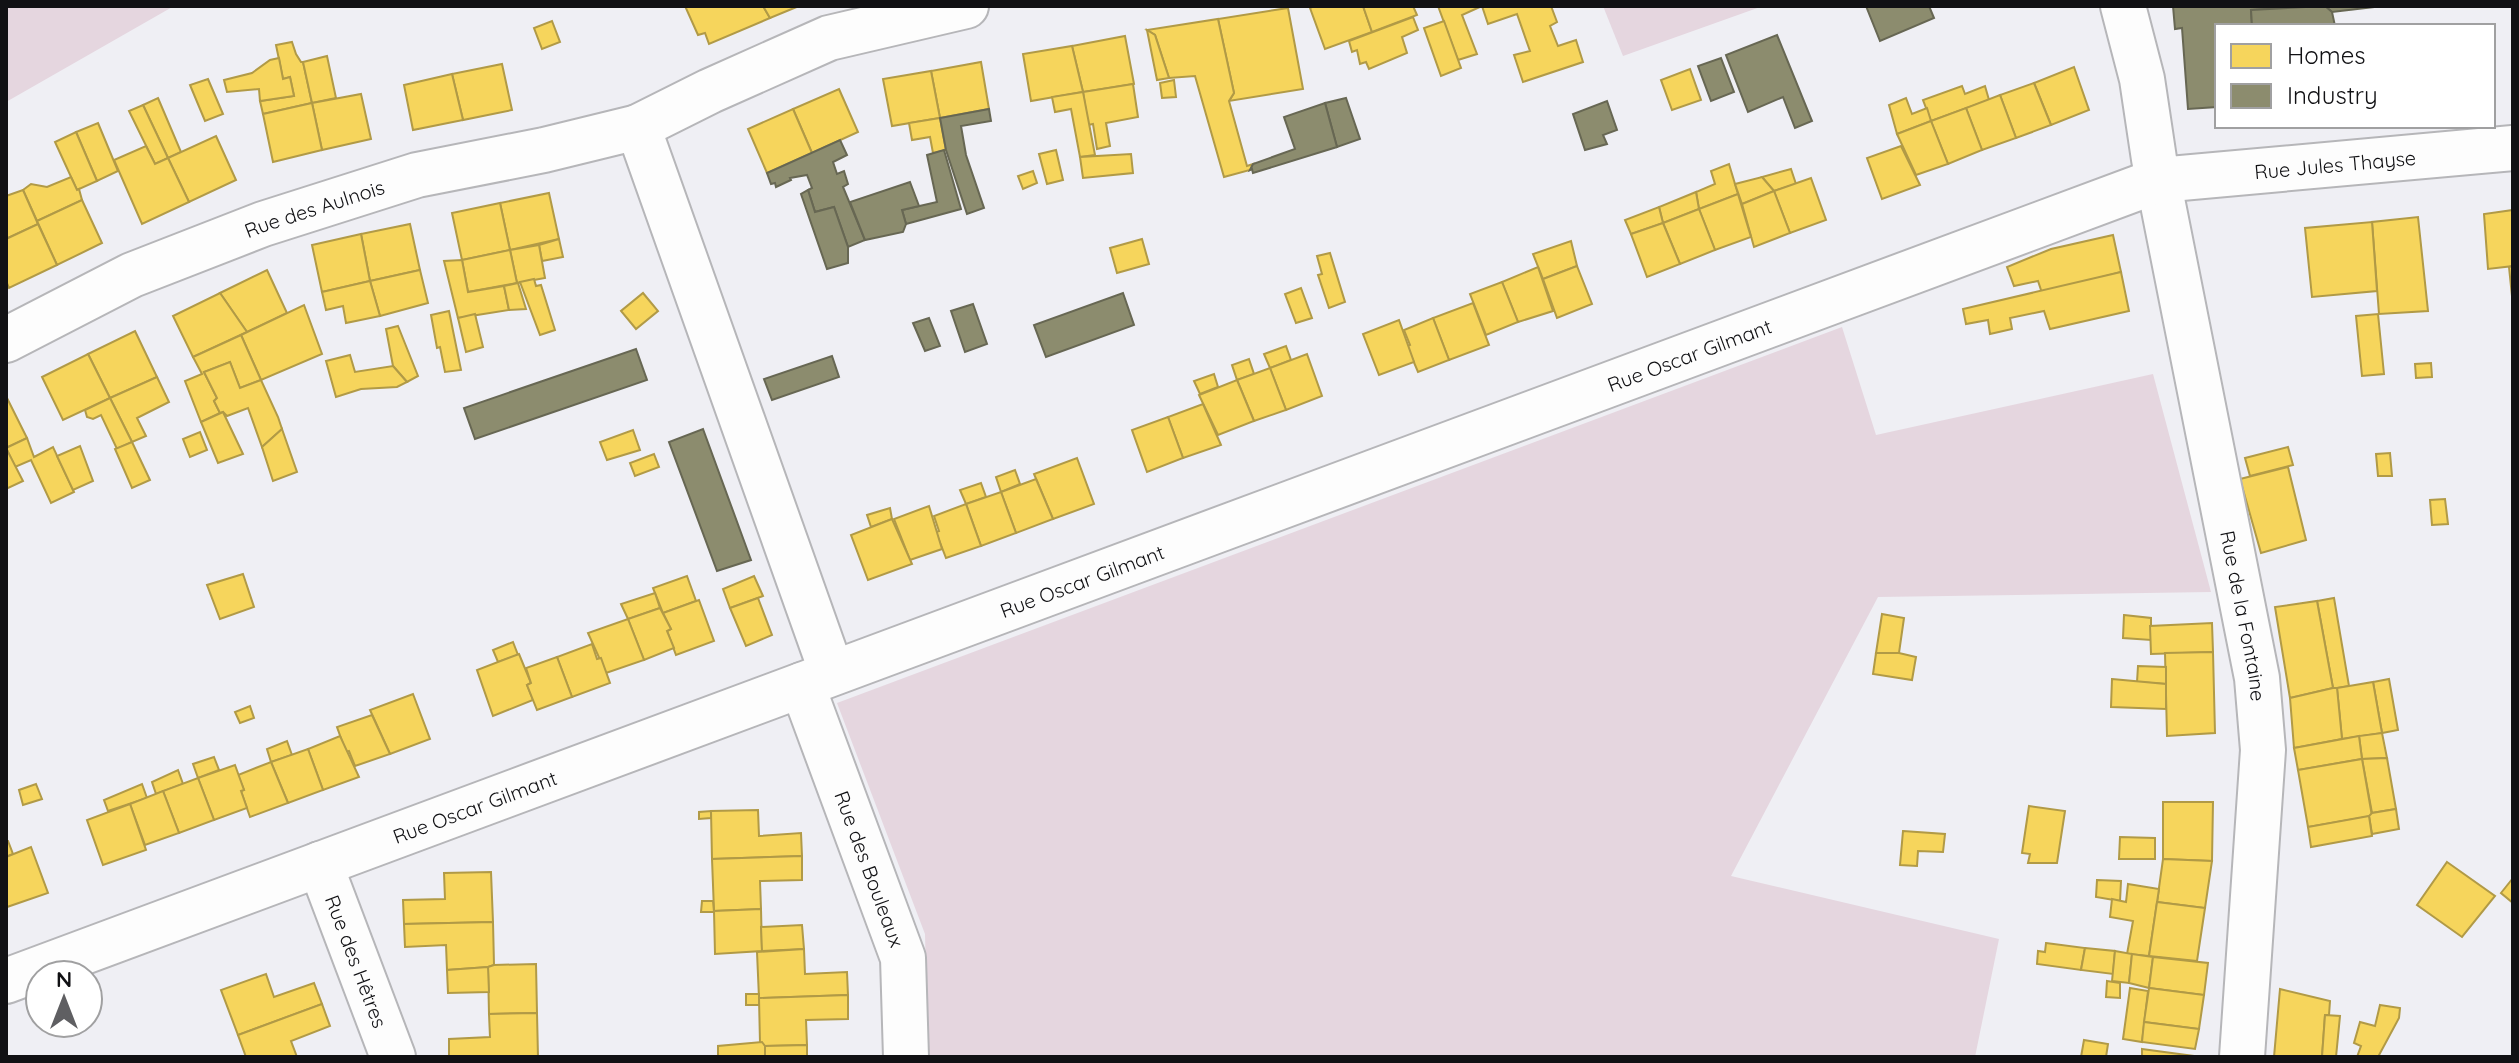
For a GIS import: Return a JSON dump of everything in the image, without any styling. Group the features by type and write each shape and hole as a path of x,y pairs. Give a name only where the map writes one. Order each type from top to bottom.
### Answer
{"street":[{"name":"Rue des Aulnois","path":"6,340 132,275 263,224 417,175 544,150 638,127 829,38 966,6"},
{"name":"Rue de la Fontaine","path":"2123,6 2142,79 2257,678 2263,750 2242,1057"},
{"path":"638,127 817,679"},
{"name":"Rue Jules Thayse","path":"2159,180 2513,148"},
{"name":"Rue Oscar Gilmant","path":"6,981 2159,180"},
{"name":"Rue des Bouleaux","path":"817,679 903,958 906,1057"},
{"name":"Rue des Hêtres","path":"320,864 393,1057"}],"shaded area":[{"path":"6,6 174,6 6,102"},
{"path":"1603,6 1763,6 1623,56"},
{"path":"1842,327 1876,435 2153,374 2211,592 1878,597 1731,876 1999,939 1975,1057 928,1057 925,934 837,703"}],"building: Homes":[{"path":"685,6 763,6 770,18 709,44 705,33 698,35"},
{"path":"763,6 799,6 770,18"},
{"path":"1363,6 1372,32 1325,49 1310,8"},
{"path":"1363,6 1413,6 1417,15 1372,32"},
{"path":"1438,6 1482,6 1462,15 1477,54 1458,60"},
{"path":"1482,6 1551,6 1557,22 1550,26 1558,46 1576,40 1583,62 1523,82 1514,55 1530,51 1517,14 1488,24"},
{"path":"1288,8 1303,89 1229,101 1234,93 1218,19"},
{"path":"1413,17 1418,30 1402,37 1407,53 1369,69 1366,62 1360,64 1357,50 1352,52 1349,41"},
{"path":"1218,19 1234,93 1229,101 1247,166 1253,164 1250,170 1224,177 1195,76 1169,78 1155,35 1147,30"},
{"path":"552,21 560,42 542,49 534,28"},
{"path":"1444,21 1461,68 1441,76 1424,28"},
{"path":"1147,30 1155,35 1169,78 1157,80"},
{"path":"1125,36 1134,84 1083,92 1072,46"},
{"path":"292,42 303,62 312,103 263,114 260,101 294,96 290,77 283,79 276,45"},
{"path":"1072,46 1083,92 1031,101 1023,54"},
{"path":"327,56 336,98 312,103 303,62"},
{"path":"279,58 283,79 290,77 294,96 260,101 259,89 227,92 224,80 252,73 270,60"},
{"path":"981,62 989,109 940,118 931,71"},
{"path":"502,64 512,110 463,120 452,74"},
{"path":"2074,67 2089,110 2051,125 2034,83"},
{"path":"1690,69 1701,100 1672,110 1661,80"},
{"path":"931,71 940,118 892,126 883,79"},
{"path":"452,74 463,120 413,130 404,85"},
{"path":"208,79 223,114 205,121 190,85"},
{"path":"1174,80 1176,97 1162,98 1160,83"},
{"path":"2034,83 2051,125 2016,138 2000,95"},
{"path":"1133,84 1138,117 1106,123 1110,146 1097,149 1093,124 1088,125 1083,92"},
{"path":"1962,86 1965,94 1985,86 1989,100 1931,121 1923,100"},
{"path":"839,89 858,132 812,153 793,109"},
{"path":"1083,92 1095,155 1080,157 1071,109 1055,112 1052,97"},
{"path":"361,94 371,139 322,150 312,103"},
{"path":"2000,95 2016,138 1982,150 1966,108"},
{"path":"158,98 181,152 168,158 143,105"},
{"path":"1906,98 1912,114 1927,108 1931,121 1897,134 1889,105"},
{"path":"312,103 322,150 273,162 263,114"},
{"path":"143,105 168,158 155,164 129,111"},
{"path":"1966,108 1982,150 1948,164 1931,121"},
{"path":"793,109 812,153 767,173 748,129"},
{"path":"940,118 946,150 933,153 930,137 912,140 909,123"},
{"path":"1931,121 1948,164 1916,175 1897,134"},
{"path":"98,123 118,171 97,181 76,132"},
{"path":"76,132 97,181 77,190 55,142"},
{"path":"216,136 236,180 189,202 168,158"},
{"path":"146,146 155,164 168,158 189,202 142,224 114,160"},
{"path":"1901,146 1920,185 1882,199 1867,158"},
{"path":"1056,150 1063,180 1047,184 1039,154"},
{"path":"1131,154 1133,173 1083,178 1080,157"},
{"path":"1729,164 1738,194 1699,209 1696,192 1715,184 1711,171"},
{"path":"1791,169 1796,184 1774,191 1762,177"},
{"path":"1033,171 1037,183 1023,189 1018,176"},
{"path":"71,177 82,200 37,221 23,190 31,184 47,187"},
{"path":"1762,177 1774,191 1742,204 1735,184"},
{"path":"1811,178 1826,220 1790,233 1774,191"},
{"path":"23,190 38,224 6,239 6,196"},
{"path":"1774,191 1790,233 1754,247 1742,204"},
{"path":"1696,192 1699,209 1663,223 1659,207"},
{"path":"549,193 559,239 510,250 500,203"},
{"path":"1738,194 1751,237 1715,250 1699,209"},
{"path":"82,200 102,243 57,265 37,221"},
{"path":"500,203 510,250 462,260 452,213"},
{"path":"1659,207 1663,223 1631,234 1625,220"},
{"path":"1699,209 1715,250 1680,264 1663,223"},
{"path":"2513,210 2513,266 2488,269 2484,214"},
{"path":"2418,217 2428,311 2379,314 2372,222"},
{"path":"2372,222 2377,291 2312,297 2305,228"},
{"path":"1663,223 1680,264 1647,277 1631,234"},
{"path":"38,224 57,265 9,288 6,281 6,239"},
{"path":"410,224 420,270 370,281 361,234"},
{"path":"361,234 370,281 322,292 312,245"},
{"path":"2113,235 2121,272 2042,293 2038,281 2014,286 2007,267 2051,249"},
{"path":"559,239 563,257 542,261 539,245"},
{"path":"1142,239 1149,264 1117,273 1110,248"},
{"path":"1571,241 1577,266 1543,279 1533,254"},
{"path":"539,245 545,278 517,283 510,250"},
{"path":"510,250 517,283 468,292 462,260"},
{"path":"1330,253 1345,302 1329,308 1318,275 1322,274 1317,256"},
{"path":"462,260 468,292 504,286 509,310 458,318 444,261"},
{"path":"1577,266 1592,304 1557,318 1543,279"},
{"path":"2513,266 2513,306 2509,267"},
{"path":"1538,267 1553,311 1518,322 1502,282"},
{"path":"267,270 287,313 247,332 220,293"},
{"path":"420,270 428,303 380,316 370,281"},
{"path":"2121,272 2129,311 2050,329 2044,311 2010,318 2012,329 1990,334 1988,320 1966,324 1963,309"},
{"path":"534,279 536,286 541,285 555,330 540,335 520,282"},
{"path":"370,281 380,316 346,323 343,306 326,310 322,292"},
{"path":"1502,282 1518,322 1486,335 1470,294"},
{"path":"518,283 526,309 509,310 504,286"},
{"path":"1301,288 1312,318 1296,323 1285,294"},
{"path":"220,293 247,332 193,357 173,316"},
{"path":"643,293 658,311 636,329 621,311"},
{"path":"1473,303 1489,345 1449,360 1433,318"},
{"path":"304,305 322,354 261,380 241,335"},
{"path":"449,311 461,370 445,372 431,315"},
{"path":"475,314 483,347 466,352 458,318"},
{"path":"2378,314 2384,374 2362,376 2356,316"},
{"path":"1433,318 1449,360 1418,372 1404,330"},
{"path":"1399,320 1414,362 1379,375 1363,334"},
{"path":"398,326 418,376 407,382 393,366 386,329"},
{"path":"135,331 157,377 110,398 88,354"},
{"path":"241,335 261,380 240,388 230,362 204,372 217,398 214,401 220,413 201,422 185,381 202,374 193,357"},
{"path":"1286,346 1291,360 1270,368 1264,354"},
{"path":"88,354 110,398 63,420 42,377"},
{"path":"1307,354 1322,396 1286,410 1270,368"},
{"path":"350,355 355,372 393,366 407,382 397,387 361,389 336,397 326,361"},
{"path":"1249,359 1254,374 1237,380 1232,365"},
{"path":"230,362 240,388 261,380 278,417 282,429 262,447 248,408 227,416 220,413 214,401 217,398 204,372"},
{"path":"2431,363 2432,377 2416,378 2415,364"},
{"path":"1270,368 1286,410 1254,421 1237,380"},
{"path":"1214,374 1218,387 1200,394 1194,381"},
{"path":"157,377 169,402 137,418 146,436 132,442 110,398"},
{"path":"1237,380 1254,421 1218,435 1199,395"},
{"path":"6,396 27,438 6,448"},
{"path":"110,398 132,442 117,449 101,415 93,419 87,417 85,410"},
{"path":"1203,404 1221,445 1183,458 1168,417"},
{"path":"223,412 243,454 218,463 201,422"},
{"path":"1168,417 1183,458 1147,472 1132,430"},
{"path":"282,429 297,472 273,481 262,447"},
{"path":"633,430 640,450 607,460 600,442"},
{"path":"200,432 207,450 190,457 183,439"},
{"path":"27,438 34,457 53,447 74,492 51,503 31,460 15,467 6,448"},
{"path":"132,442 150,480 132,488 115,449"},
{"path":"80,446 93,481 73,490 57,456"},
{"path":"2288,447 2293,465 2250,476 2245,458"},
{"path":"6,448 23,481 6,489"},
{"path":"2390,453 2392,476 2378,476 2376,454"},
{"path":"654,454 659,467 635,476 630,463"},
{"path":"1077,458 1094,504 1053,519 1034,474"},
{"path":"2288,467 2306,540 2261,553 2240,479"},
{"path":"1015,470 1020,484 1001,492 996,477"},
{"path":"1036,479 1053,519 1016,533 1001,492"},
{"path":"981,483 986,497 966,504 960,490"},
{"path":"1001,492 1016,533 981,546 966,504"},
{"path":"2445,499 2448,524 2432,525 2430,500"},
{"path":"966,504 981,546 946,558 936,532 939,531 934,516"},
{"path":"929,506 942,549 910,560 894,519"},
{"path":"890,508 892,519 871,527 867,515"},
{"path":"892,519 912,564 868,580 851,535"},
{"path":"243,574 254,607 220,619 207,585"},
{"path":"687,576 696,601 663,613 653,588"},
{"path":"754,576 763,596 730,608 723,589"},
{"path":"655,593 660,608 628,619 621,604"},
{"path":"758,598 772,635 746,646 730,608"},
{"path":"2334,598 2349,686 2337,688 2333,688 2317,601"},
{"path":"699,600 714,641 676,655 667,631 671,629 663,613"},
{"path":"2317,601 2333,688 2290,698 2275,607"},
{"path":"660,608 671,629 667,631 674,648 644,660 628,619"},
{"path":"1882,614 1904,618 1899,653 1876,653"},
{"path":"2124,615 2151,618 2151,640 2123,638"},
{"path":"628,619 644,660 606,673 588,633"},
{"path":"2212,623 2213,652 2151,654 2150,626"},
{"path":"513,642 518,655 498,662 493,650"},
{"path":"592,644 610,683 572,697 557,657"},
{"path":"2213,652 2215,733 2167,736 2165,653"},
{"path":"1876,653 1916,657 1912,680 1873,674"},
{"path":"519,654 531,683 527,685 533,700 493,716 477,670"},
{"path":"557,657 572,697 537,710 527,685 531,683 526,668"},
{"path":"2138,666 2166,667 2166,684 2137,682"},
{"path":"2112,679 2166,684 2166,709 2111,707"},
{"path":"2389,679 2398,730 2382,733 2373,682"},
{"path":"2373,682 2382,733 2342,739 2337,688"},
{"path":"2337,688 2342,739 2294,748 2290,698"},
{"path":"413,694 430,739 390,754 370,710"},
{"path":"250,706 254,718 240,723 235,712"},
{"path":"372,715 390,754 355,766 337,727"},
{"path":"2382,733 2387,758 2362,759 2359,736"},
{"path":"340,736 359,777 323,790 308,749"},
{"path":"2359,736 2362,759 2298,770 2294,748"},
{"path":"287,741 292,755 271,762 267,749"},
{"path":"308,749 323,790 288,803 271,762"},
{"path":"214,757 219,770 198,778 193,764"},
{"path":"2387,758 2396,809 2372,813 2362,759"},
{"path":"2362,759 2372,816 2308,827 2298,770"},
{"path":"271,762 288,803 250,817 238,775"},
{"path":"235,765 247,808 214,820 198,778"},
{"path":"178,770 183,784 156,794 152,782"},
{"path":"198,778 214,820 179,833 163,791"},
{"path":"36,784 42,799 23,805 19,790"},
{"path":"142,784 147,798 108,811 104,800"},
{"path":"163,791 179,833 145,845 130,804"},
{"path":"2163,802 2213,802 2212,861 2163,859"},
{"path":"130,804 146,850 103,865 87,820"},
{"path":"2029,806 2065,811 2057,863 2028,863 2030,854 2022,853"},
{"path":"2396,809 2399,829 2372,834 2369,816"},
{"path":"758,810 759,836 801,833 802,856 712,859 711,811"},
{"path":"711,811 711,818 699,819 699,812"},
{"path":"2369,816 2372,836 2311,847 2308,827"},
{"path":"1903,831 1945,834 1943,852 1918,851 1917,866 1900,865"},
{"path":"2120,837 2155,838 2155,859 2119,859"},
{"path":"6,841 13,854 6,857"},
{"path":"31,847 48,893 7,907 6,857"},
{"path":"802,856 802,880 760,881 761,909 714,911 712,859"},
{"path":"2163,859 2212,861 2205,908 2157,902"},
{"path":"2447,862 2495,896 2462,937 2417,905"},
{"path":"491,872 493,922 404,924 403,900 445,899 444,873"},
{"path":"2513,878 2513,903 2501,893"},
{"path":"2097,880 2121,881 2120,901 2096,897"},
{"path":"2128,884 2159,889 2149,956 2127,954 2133,921 2110,917 2112,899 2126,902"},
{"path":"702,901 713,901 714,912 701,912"},
{"path":"2157,902 2205,908 2197,961 2149,956"},
{"path":"761,909 762,951 715,954 714,911"},
{"path":"493,922 494,965 488,967 447,970 446,945 405,947 404,924"},
{"path":"802,925 804,949 762,951 761,927"},
{"path":"2046,943 2085,948 2081,970 2037,964 2038,951 2045,952"},
{"path":"2085,948 2115,951 2113,974 2081,970"},
{"path":"804,949 805,974 847,972 848,995 759,998 757,952"},
{"path":"2115,951 2132,954 2129,983 2112,981"},
{"path":"2132,954 2153,957 2149,988 2129,983"},
{"path":"2153,957 2208,963 2204,995 2149,988"},
{"path":"536,964 537,1013 489,1014 488,967"},
{"path":"488,967 489,992 448,993 447,970"},
{"path":"266,974 274,997 314,983 322,1004 238,1035 221,990"},
{"path":"2107,981 2120,983 2120,998 2106,997"},
{"path":"2130,988 2148,991 2142,1042 2123,1039"},
{"path":"2149,988 2204,995 2199,1029 2144,1022"},
{"path":"2280,989 2330,1001 2329,1015 2325,1015 2322,1057 2274,1057"},
{"path":"746,994 759,994 759,1005 746,1005"},
{"path":"848,995 848,1019 806,1020 807,1045 765,1046 760,1043 759,998"},
{"path":"322,1004 330,1026 291,1041 297,1057 246,1057 238,1035"},
{"path":"2380,1005 2400,1008 2399,1018 2378,1057 2357,1057 2361,1046 2354,1043 2360,1022 2375,1026"},
{"path":"537,1013 538,1057 449,1057 449,1039 490,1037 489,1014"},
{"path":"2325,1015 2340,1016 2336,1057 2322,1057"},
{"path":"2144,1022 2199,1029 2195,1049 2142,1042"},
{"path":"2084,1040 2108,1044 2106,1057 2081,1057"},
{"path":"762,1042 765,1057 718,1057 718,1046"},
{"path":"807,1045 807,1057 765,1057 765,1046"},
{"path":"2142,1049 2194,1056 2196,1057 2142,1057"}],"building: Industry":[{"path":"1866,6 1929,6 1934,18 1880,41"},
{"path":"2173,6 2325,6 2251,10 2252,24 2215,24 2215,107 2188,109 2182,28 2175,29"},
{"path":"2325,6 2383,6 2332,12"},
{"path":"2325,6 2332,12 2335,24 2252,24 2251,10"},
{"path":"1777,35 1812,121 1795,128 1783,97 1748,112 1726,55"},
{"path":"1721,58 1734,92 1711,101 1698,66"},
{"path":"1346,98 1360,139 1337,147 1325,103"},
{"path":"1607,101 1617,130 1603,135 1607,144 1585,150 1573,114"},
{"path":"1325,103 1337,147 1253,173 1250,170 1253,164 1295,149 1284,117"},
{"path":"989,109 991,121 961,126 966,155 984,208 967,214 946,150 940,118"},
{"path":"840,140 847,155 833,162 837,174 844,171 848,184 843,187 865,240 848,247 834,207 815,212 807,175 790,178 776,187 775,183 771,184 767,173"},
{"path":"944,150 961,209 906,224 902,210 937,202 927,155"},
{"path":"910,182 919,206 902,210 906,224 903,232 865,240 850,202"},
{"path":"808,190 815,212 834,207 848,247 848,263 827,269 801,194"},
{"path":"1123,293 1134,325 1046,357 1034,325"},
{"path":"973,304 987,344 965,352 951,311"},
{"path":"929,318 940,346 925,351 913,323"},
{"path":"636,349 647,380 475,439 464,408"},
{"path":"832,356 839,377 772,400 764,379"},
{"path":"703,429 751,560 717,571 669,442"}]}
